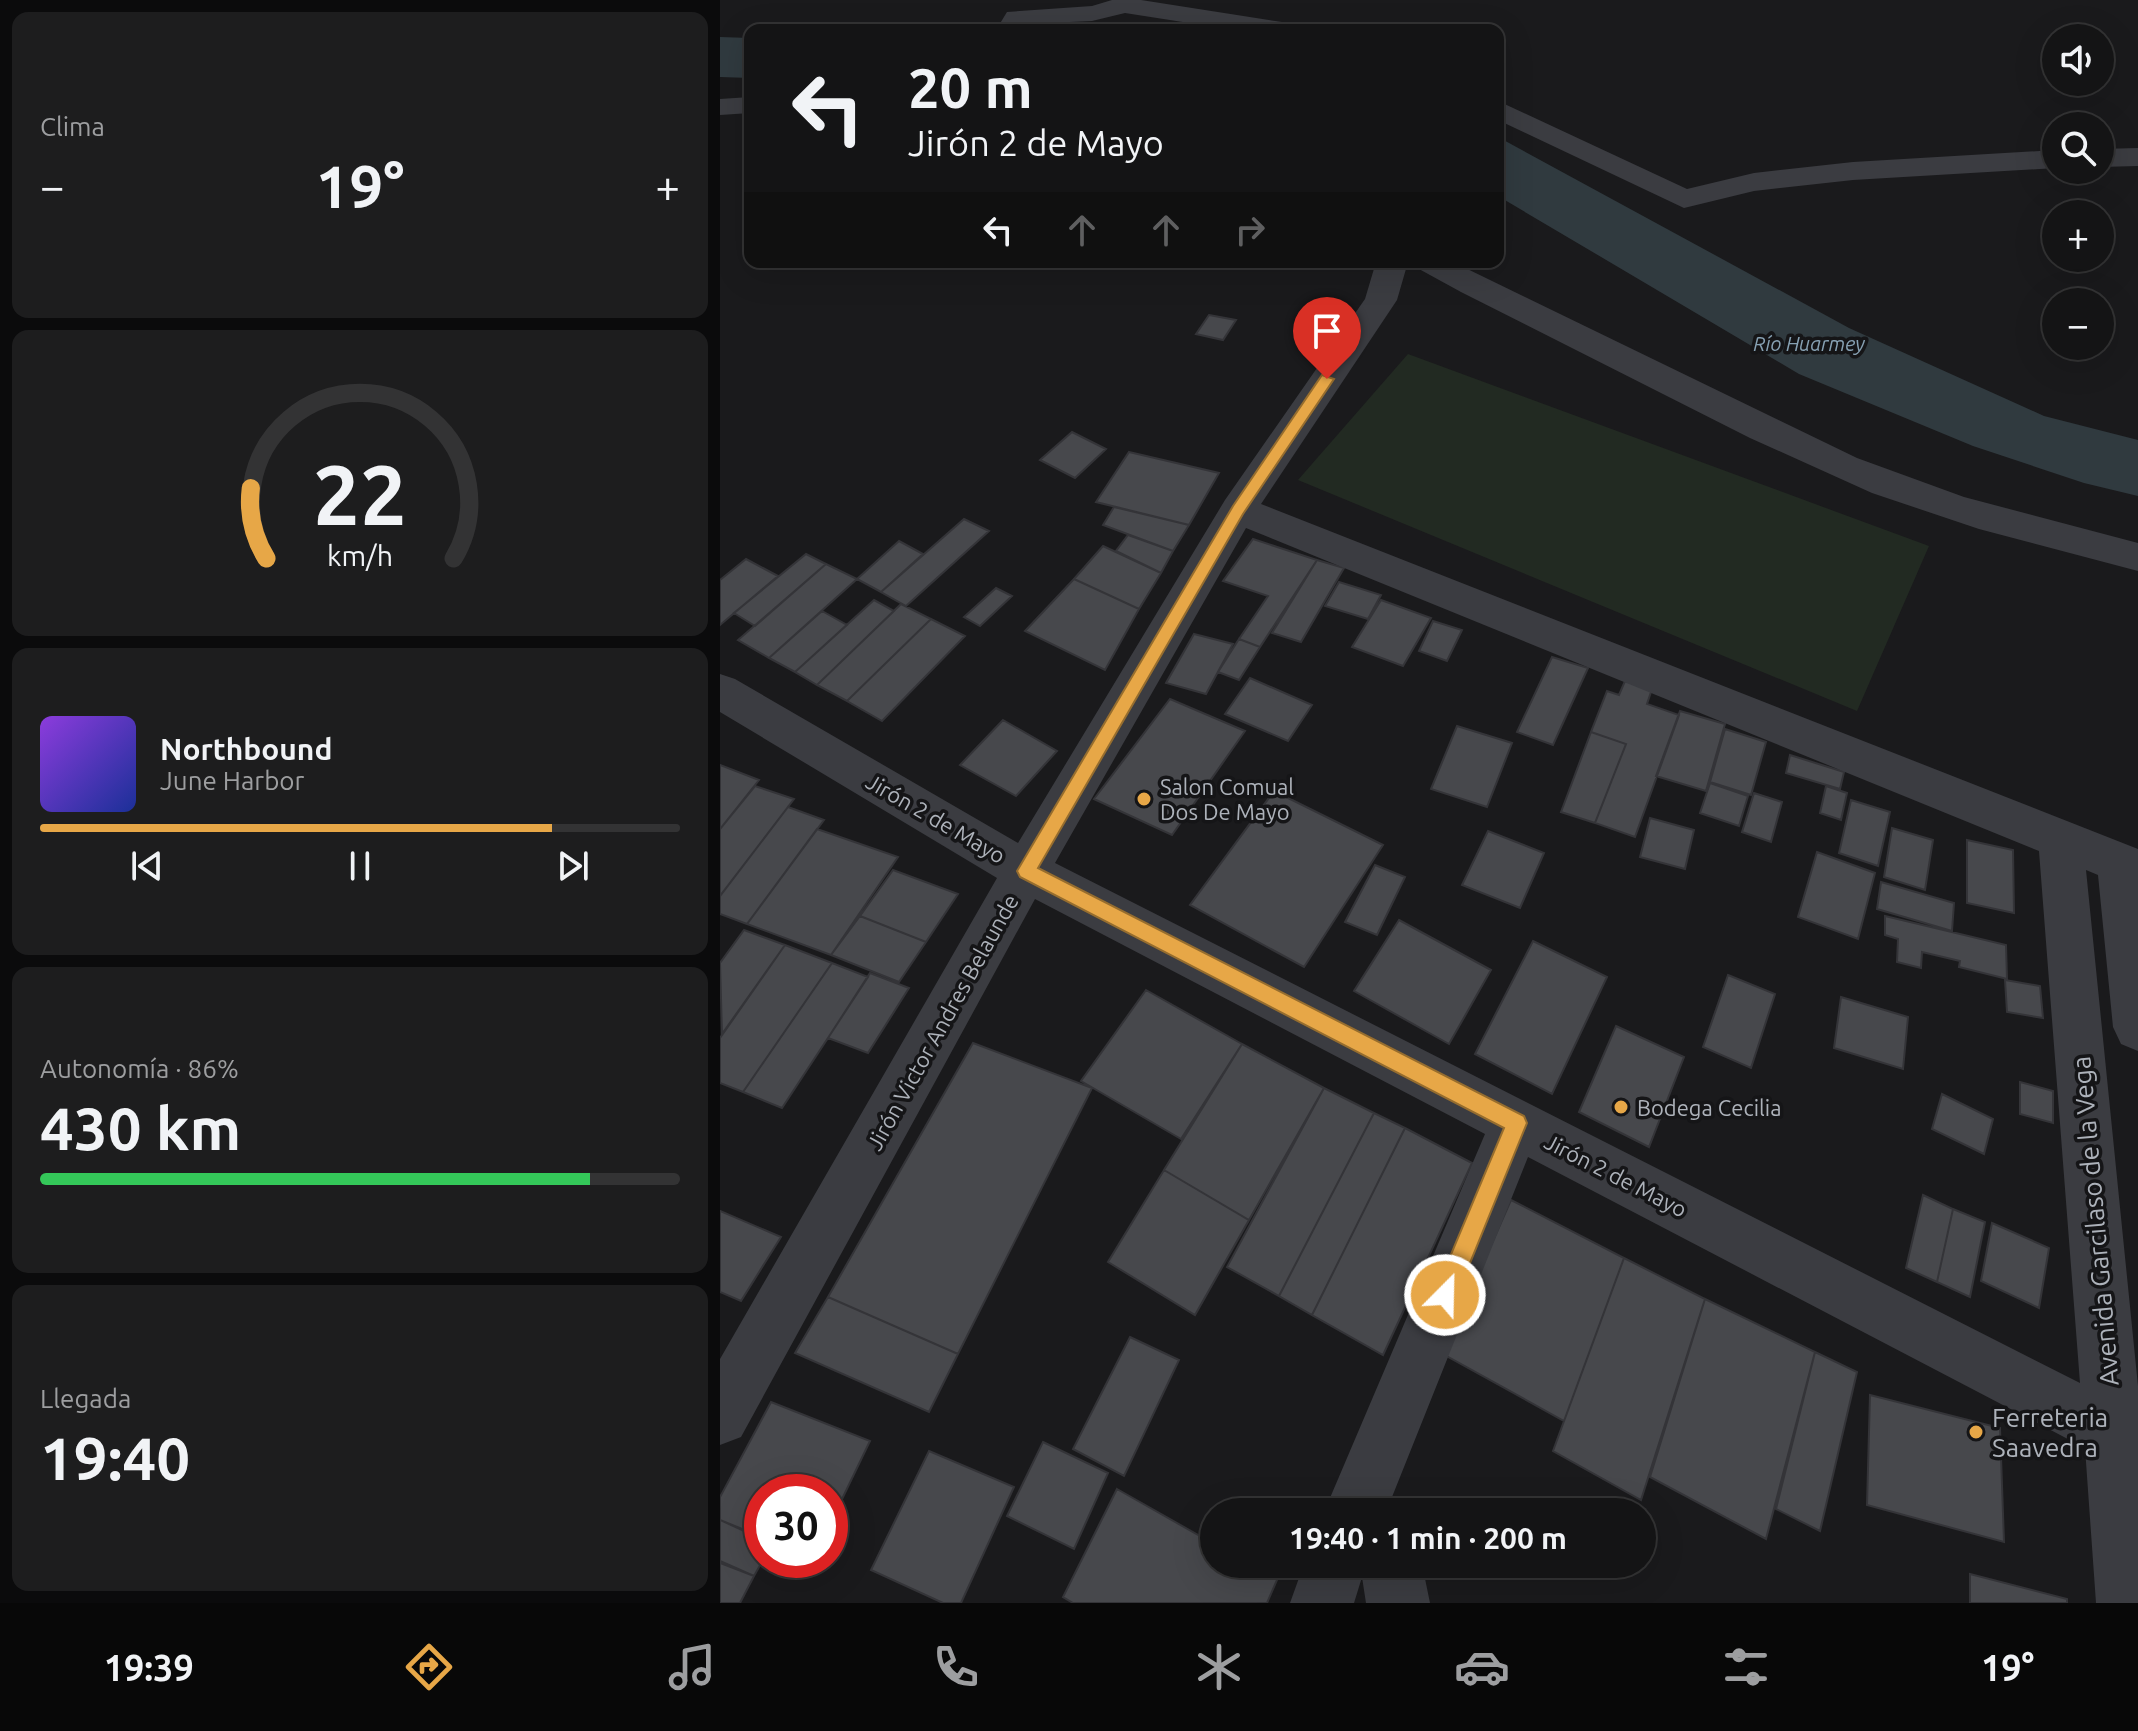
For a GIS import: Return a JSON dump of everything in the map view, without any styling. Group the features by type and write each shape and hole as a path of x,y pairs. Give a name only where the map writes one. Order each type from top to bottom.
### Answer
{"street":[{"path":"1012,23 1100,13 1127,3 1248,24"},
{"path":"720,107 744,105"},
{"path":"1504,112 1684,199 1754,182 1853,171 2042,160"},
{"path":"2114,158 2138,157"},
{"name":"Jirón Victor Andres Belaunde","path":"729,1378 1238,510 1381,300 1390,268"},
{"path":"1441,268 1500,301 1600,346 1697,397 1870,476 1928,499 2138,557"},
{"path":"1238,510 2129,867 2138,1027"},
{"name":"Jirón 2 de Mayo","path":"720,691 1026,871 2125,1438"},
{"name":"Avenida Garcilaso de la Vega","path":"2061,840 2125,1438 2128,1603"},
{"path":"1371,1497 1516,1123"},
{"path":"1322,1603 1330,1578"},
{"path":"1394,1578 1398,1603"}],"shaded area":[{"path":"1408,354 1929,546 1857,711 1298,480"}],"water":[{"path":"720,37 744,38 744,78 720,77"},
{"name":"Río Huarmey","path":"1504,140 1849,328 2044,416 2138,440 2138,496 2084,483 1973,446 1799,374 1504,200"}],"building":[{"path":"1209,315 1236,320 1223,340 1196,334"},
{"path":"1072,432 1106,449 1075,478 1040,460"},
{"path":"1129,452 1219,473 1189,525 1096,502"},
{"path":"1114,507 1189,525 1173,551 1103,525"},
{"path":"964,519 989,531 906,606 881,592"},
{"path":"1128,535 1173,551 1161,573 1116,551"},
{"path":"1253,539 1317,560 1260,647 1239,639 1268,596 1223,581"},
{"path":"899,541 923,554 881,592 857,579"},
{"path":"1103,546 1161,573 1139,609 1074,579"},
{"path":"806,554 826,564 755,626 734,613"},
{"path":"746,559 778,576 720,625 720,580"},
{"path":"1317,560 1344,568 1301,642 1272,633"},
{"path":"826,564 857,579 769,658 738,640"},
{"path":"1074,579 1139,609 1105,670 1025,631"},
{"path":"1339,582 1381,595 1368,619 1325,606"},
{"path":"996,588 1012,596 980,626 964,617"},
{"path":"874,600 894,611 817,685 795,672"},
{"path":"1381,600 1431,618 1403,666 1352,647"},
{"path":"901,604 931,619 847,701 817,685"},
{"path":"822,611 847,625 795,672 769,658"},
{"path":"931,619 965,636 882,721 847,701"},
{"path":"1433,621 1462,630 1447,661 1419,651"},
{"path":"1194,634 1233,644 1206,694 1166,683"},
{"path":"1239,639 1260,647 1239,680 1218,672"},
{"path":"1552,657 1588,668 1553,745 1517,732"},
{"path":"1250,678 1312,705 1288,741 1225,714"},
{"path":"1625,681 1652,689 1647,704 1679,715 1635,837 1595,823 1626,744 1591,732 1607,691 1619,695"},
{"path":"1170,699 1245,731 1172,835 1094,799"},
{"path":"1680,711 1725,724 1706,791 1656,776"},
{"path":"1003,720 1057,751 1016,796 960,765"},
{"path":"1457,726 1512,743 1487,807 1431,789"},
{"path":"1725,729 1766,742 1751,795 1710,782"},
{"path":"1591,732 1626,744 1595,823 1561,812"},
{"path":"1790,755 1844,772 1840,789 1786,773"},
{"path":"720,765 759,780 720,829"},
{"path":"1710,783 1748,796 1739,826 1700,813"},
{"path":"755,786 794,799 720,896 720,829"},
{"path":"1826,786 1847,793 1841,820 1820,813"},
{"path":"1274,791 1383,845 1304,967 1190,905"},
{"path":"1754,793 1782,802 1771,842 1742,832"},
{"path":"1851,800 1890,812 1878,866 1839,853"},
{"path":"788,807 824,820 747,924 720,914 720,896"},
{"path":"1650,818 1694,830 1685,869 1640,857"},
{"path":"1892,828 1933,840 1925,890 1884,877"},
{"path":"817,829 898,857 831,955 747,924"},
{"path":"1488,831 1544,853 1520,908 1462,885"},
{"path":"1967,840 2013,850 2014,913 1967,903"},
{"path":"1817,852 1875,873 1858,939 1798,917"},
{"path":"1375,865 1405,877 1377,935 1345,922"},
{"path":"893,870 958,894 926,942 860,916"},
{"path":"1881,882 1954,903 1952,931 1877,909"},
{"path":"860,916 926,942 899,982 831,955"},
{"path":"1885,916 2006,945 2007,979 1959,967 1960,961 1922,952 1921,968 1897,962 1898,939 1885,935"},
{"path":"1399,920 1491,970 1449,1044 1354,991"},
{"path":"744,930 785,945 722,1034 720,963"},
{"path":"1533,941 1607,977 1552,1094 1475,1054"},
{"path":"785,945 832,963 743,1092 720,1083 720,1038"},
{"path":"832,963 868,977 782,1108 743,1092"},
{"path":"870,973 909,988 868,1053 828,1038"},
{"path":"1728,975 1775,994 1751,1068 1703,1047"},
{"path":"2005,980 2040,986 2043,1018 2007,1012"},
{"path":"1146,990 1242,1044 1181,1139 1081,1081"},
{"path":"1841,997 1908,1017 1903,1069 1834,1048"},
{"path":"1616,1026 1684,1057 1649,1147 1579,1112"},
{"path":"973,1043 1092,1088 958,1354 828,1297"},
{"path":"1242,1044 1324,1088 1249,1220 1164,1170"},
{"path":"2020,1082 2053,1091 2053,1123 2020,1114"},
{"path":"1324,1088 1374,1113 1279,1296 1227,1267"},
{"path":"1942,1094 1993,1119 1984,1154 1932,1129"},
{"path":"1374,1113 1405,1128 1312,1315 1279,1296"},
{"path":"1405,1128 1472,1163 1383,1355 1312,1315"},
{"path":"1164,1170 1249,1220 1195,1315 1108,1262"},
{"path":"1923,1195 1953,1209 1937,1282 1906,1268"},
{"path":"1511,1200 1624,1258 1564,1421 1443,1354"},
{"path":"1953,1209 1985,1222 1970,1297 1937,1282"},
{"path":"720,1211 781,1237 741,1301 720,1292"},
{"path":"1992,1223 2049,1248 2039,1308 1981,1281"},
{"path":"1624,1258 1705,1299 1642,1498 1553,1451"},
{"path":"828,1297 958,1354 929,1412 795,1353"},
{"path":"1705,1299 1815,1352 1766,1539 1650,1477"},
{"path":"1130,1337 1179,1360 1124,1476 1073,1449"},
{"path":"1815,1352 1857,1372 1820,1531 1776,1509"},
{"path":"1870,1395 2000,1428 2004,1542 1867,1505"},
{"path":"771,1402 870,1441 848,1487 848,1474 744,1474 744,1530 720,1520 720,1497"},
{"path":"1043,1442 1108,1473 1074,1549 1007,1516"},
{"path":"929,1451 1014,1487 961,1603 943,1603 871,1570"},
{"path":"1117,1489 1200,1536 1200,1578 1277,1580 1267,1603 1073,1603 1063,1597"},
{"path":"720,1520 744,1531 744,1572 720,1561"},
{"path":"720,1563 744,1572 744,1578 753,1578 740,1603 720,1603"},
{"path":"1970,1574 2067,1599 2067,1603 1970,1603"}],"place":[{"name":"Salon Comual Dos De Mayo","path":"1144,799"},
{"name":"Bodega Cecilia","path":"1621,1107"},
{"name":"Ferreteria Saavedra","path":"1976,1432"}],"route":[{"path":"1327,379 1238,510 1026,871 1516,1123 1445,1295"}]}
